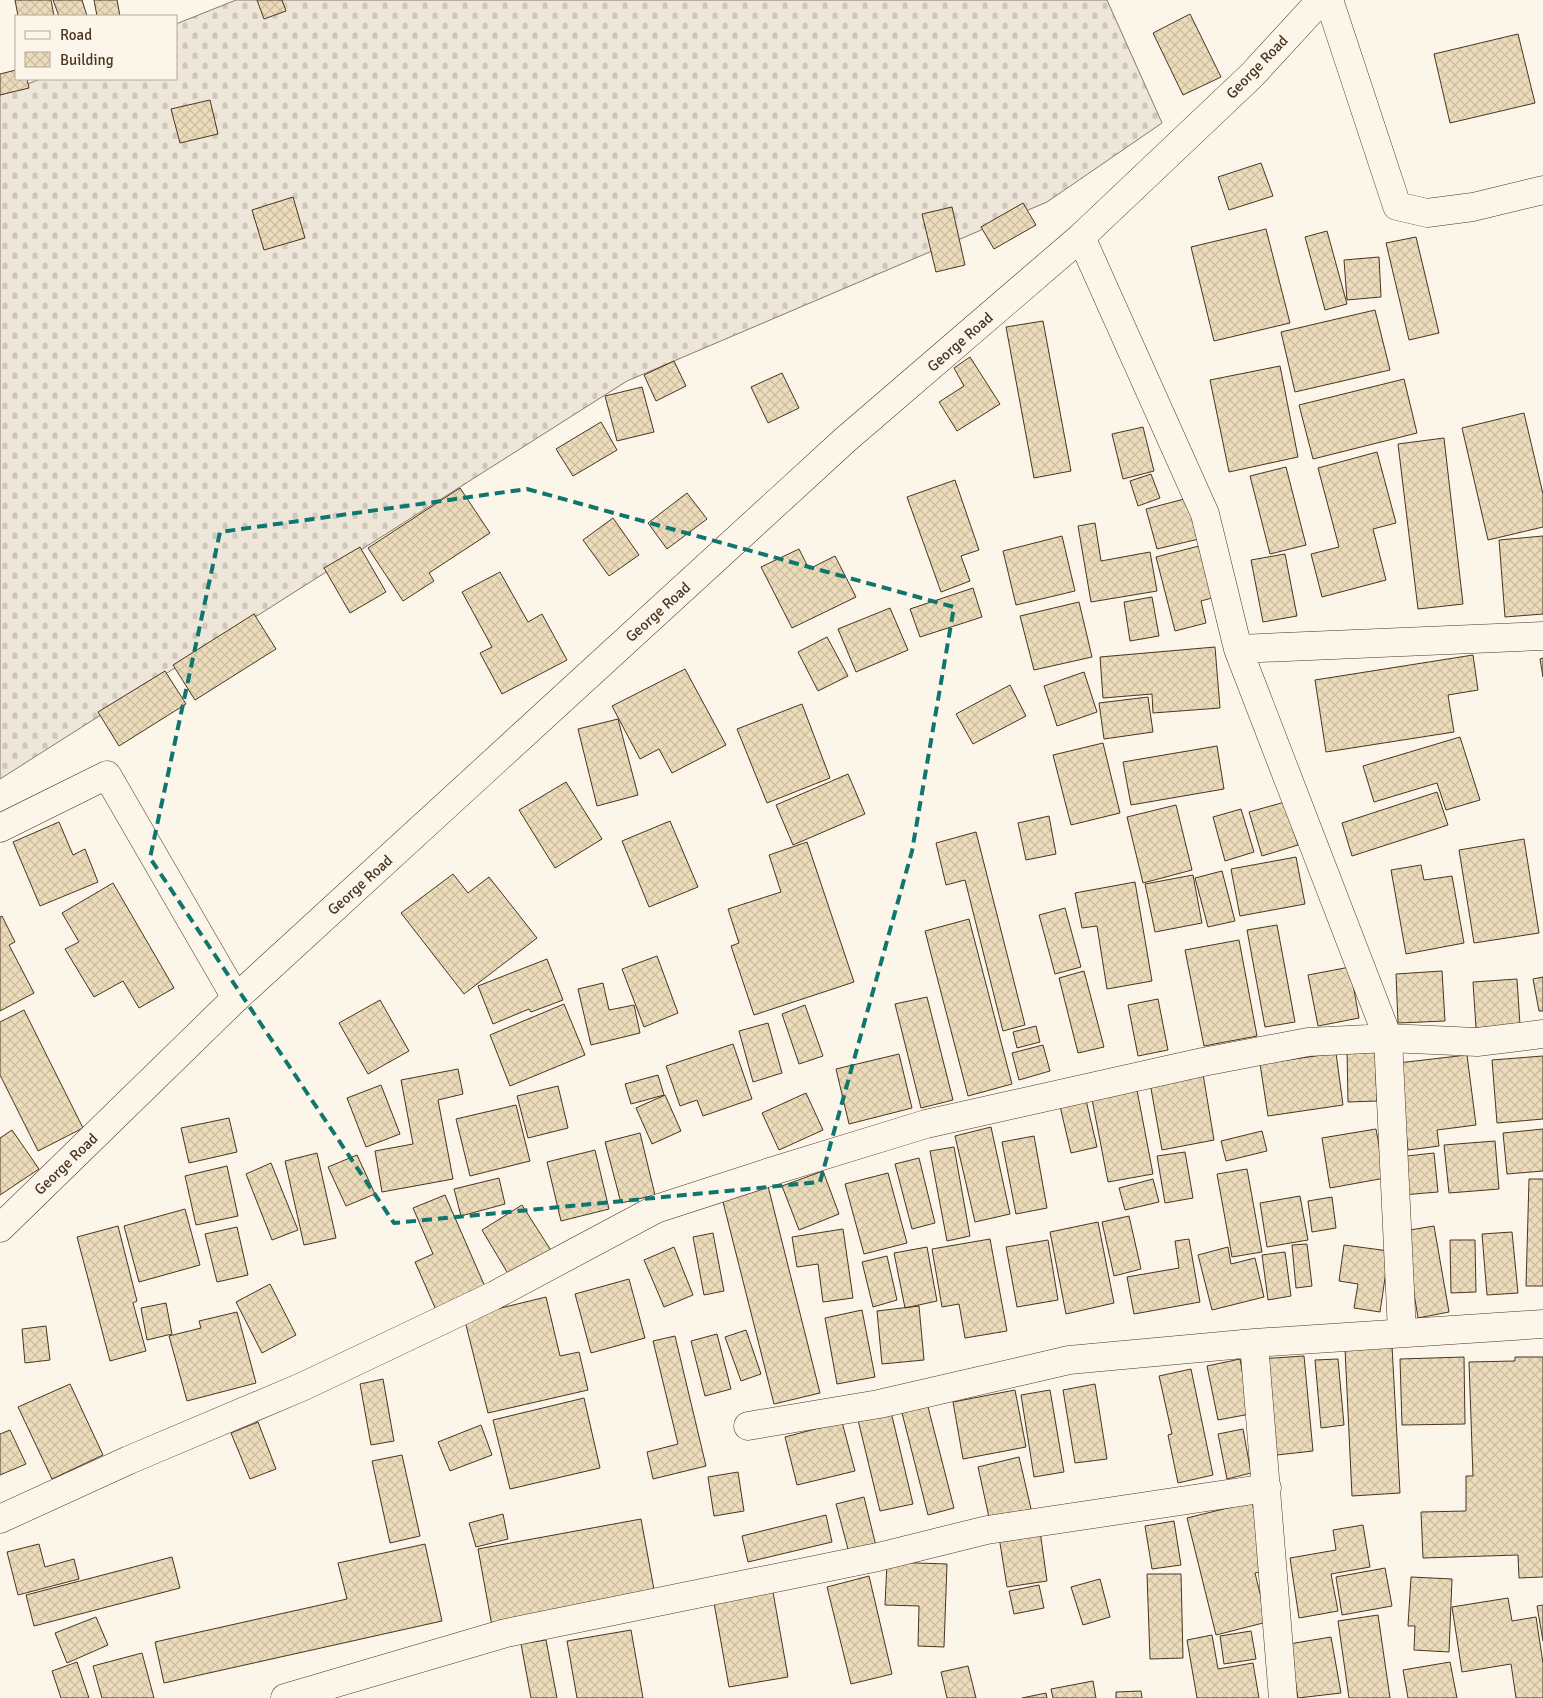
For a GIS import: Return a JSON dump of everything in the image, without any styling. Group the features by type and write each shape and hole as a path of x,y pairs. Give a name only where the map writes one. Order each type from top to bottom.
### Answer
{"street":[{"name":"George Road","path":"0,1228 236,998 845,440 1081,237 1252,75 1321,0"},
{"path":"1329,0 1398,206 1427,213 1473,207 1543,190"},
{"path":"1081,237 1205,514 1238,649 1388,1038 1402,1332"},
{"path":"1238,649 1543,636"},
{"path":"0,828 106,775 236,998"},
{"path":"0,1519 128,1460 304,1386 495,1295 656,1209 776,1170 935,1122 1203,1062 1308,1042 1388,1038 1477,1042 1543,1034"},
{"path":"748,1426 879,1404 1069,1360 1254,1343 1543,1324"},
{"path":"1254,1343 1284,1698"},
{"path":"285,1698 506,1633 878,1557 987,1530 1267,1488"}],"highlighted area":[{"path":"527,489 954,607 912,851 820,1182 394,1223 150,858 220,532"}],"green space":[{"path":"236,0 1107,0 1162,123 1047,202 627,381 0,779 0,95 38,80 178,80 178,23"}],"building":[{"path":"15,0 51,0 54,15 18,15"},
{"path":"53,0 82,0 87,15 59,15"},
{"path":"94,0 117,0 120,15 97,15"},
{"path":"257,0 282,0 286,11 264,19"},
{"path":"1190,14 1221,77 1183,95 1153,33"},
{"path":"1518,34 1535,103 1450,123 1434,54"},
{"path":"15,70 15,80 27,80 29,88 0,95 0,74"},
{"path":"210,100 218,134 180,143 171,109"},
{"path":"1261,163 1273,196 1229,210 1218,177"},
{"path":"293,197 305,238 264,250 252,210"},
{"path":"1023,203 1036,225 994,249 981,227"},
{"path":"952,207 965,265 936,272 922,214"},
{"path":"1266,229 1290,323 1214,341 1191,247"},
{"path":"1327,231 1347,304 1325,310 1305,237"},
{"path":"1416,237 1439,333 1409,340 1386,243"},
{"path":"1379,257 1381,297 1347,300 1344,260"},
{"path":"1375,310 1390,370 1295,392 1281,332"},
{"path":"1043,321 1071,471 1034,478 1006,327"},
{"path":"970,357 1000,404 957,431 939,402 964,386 954,368"},
{"path":"674,361 686,386 656,401 644,375"},
{"path":"1280,366 1298,457 1229,472 1210,380"},
{"path":"782,373 799,408 768,423 751,387"},
{"path":"1404,379 1417,433 1313,459 1299,405"},
{"path":"642,387 654,432 617,441 605,396"},
{"path":"1524,413 1543,494 1543,527 1488,540 1462,428"},
{"path":"601,422 617,450 573,476 556,449"},
{"path":"1143,427 1154,471 1123,479 1112,434"},
{"path":"1444,438 1463,604 1418,609 1398,444"},
{"path":"1377,452 1396,523 1373,529 1386,580 1322,597 1311,554 1339,547 1318,468"},
{"path":"1286,467 1306,545 1270,554 1250,476"},
{"path":"1151,474 1160,498 1138,506 1130,481"},
{"path":"955,480 979,550 961,556 970,581 941,592 907,497"},
{"path":"460,488 490,533 429,573 434,581 403,601 368,548"},
{"path":"687,493 707,519 667,549 648,523"},
{"path":"1192,497 1203,538 1157,549 1146,509"},
{"path":"613,518 639,555 609,576 583,540"},
{"path":"1095,523 1101,561 1150,552 1157,591 1091,602 1078,526"},
{"path":"1062,536 1075,591 1016,605 1003,551"},
{"path":"1543,536 1543,614 1505,617 1499,540"},
{"path":"1199,546 1212,598 1201,601 1206,623 1175,631 1156,557"},
{"path":"360,547 386,592 350,613 324,568"},
{"path":"799,549 809,569 835,556 856,597 792,628 761,567"},
{"path":"1285,554 1297,616 1263,622 1251,560"},
{"path":"500,572 528,622 542,614 567,660 502,694 480,653 492,647 462,592"},
{"path":"973,588 982,617 920,637 910,609"},
{"path":"1152,597 1159,636 1130,641 1124,602"},
{"path":"1079,602 1092,657 1034,670 1020,616"},
{"path":"890,608 908,650 856,672 838,629"},
{"path":"254,614 276,649 195,700 173,665"},
{"path":"827,637 848,676 818,691 798,652"},
{"path":"1215,647 1220,708 1153,713 1152,694 1103,698 1100,657"},
{"path":"1473,655 1478,690 1448,695 1454,732 1326,752 1315,680"},
{"path":"1543,658 1543,677 1540,659"},
{"path":"685,669 726,745 672,773 659,749 640,759 612,706"},
{"path":"165,671 186,704 119,746 98,712"},
{"path":"1084,672 1097,712 1057,726 1044,686"},
{"path":"1010,685 1026,716 973,744 956,714"},
{"path":"1148,697 1153,732 1104,739 1099,703"},
{"path":"802,704 830,778 767,803 737,729"},
{"path":"618,719 638,795 597,806 578,729"},
{"path":"1460,737 1480,800 1446,810 1437,783 1374,802 1363,766"},
{"path":"1103,743 1120,813 1071,825 1053,755"},
{"path":"1217,746 1224,789 1131,805 1123,762"},
{"path":"848,774 865,814 793,845 776,805"},
{"path":"566,782 602,839 555,868 519,810"},
{"path":"1437,792 1448,825 1352,856 1342,823"},
{"path":"1285,802 1298,845 1262,856 1249,812"},
{"path":"1176,805 1192,870 1143,883 1127,817"},
{"path":"1241,809 1254,852 1225,861 1213,817"},
{"path":"1049,816 1056,854 1026,860 1018,823"},
{"path":"670,821 698,887 649,907 622,841"},
{"path":"59,822 73,855 85,849 98,882 40,906 13,842"},
{"path":"976,832 1025,1025 1003,1031 965,880 946,885 936,843"},
{"path":"1524,839 1539,933 1474,943 1459,850"},
{"path":"807,842 854,982 754,1015 731,946 739,943 728,909 781,892 769,855"},
{"path":"1296,857 1305,904 1240,916 1231,869"},
{"path":"1421,865 1424,880 1452,876 1464,943 1406,954 1391,870"},
{"path":"1222,871 1235,921 1208,927 1195,878"},
{"path":"453,874 468,893 489,877 537,938 464,994 401,913"},
{"path":"1193,875 1202,923 1155,932 1145,884"},
{"path":"1135,882 1152,981 1107,989 1097,926 1082,928 1075,893"},
{"path":"113,883 174,988 139,1008 123,981 94,997 65,949 79,942 62,913"},
{"path":"1065,908 1081,967 1055,974 1039,915"},
{"path":"2,916 15,942 9,945 34,993 0,1011 0,917"},
{"path":"969,919 1012,1084 968,1096 925,931"},
{"path":"1277,925 1295,1022 1265,1027 1247,930"},
{"path":"1239,940 1257,1036 1204,1046 1185,950"},
{"path":"657,956 678,1013 644,1027 622,969"},
{"path":"547,959 563,1000 531,1012 529,1009 493,1024 478,986"},
{"path":"1350,967 1359,1018 1318,1026 1308,975"},
{"path":"1084,971 1104,1047 1078,1053 1059,978"},
{"path":"1442,971 1445,1021 1398,1023 1396,974"},
{"path":"1543,977 1543,1011 1539,1011 1533,979"},
{"path":"1517,979 1520,1025 1476,1028 1473,982"},
{"path":"603,983 609,1010 634,1005 640,1033 591,1045 578,989"},
{"path":"927,997 953,1100 921,1108 895,1004"},
{"path":"1158,999 1168,1050 1138,1056 1128,1005"},
{"path":"380,1000 409,1051 368,1074 339,1023"},
{"path":"564,1004 585,1055 510,1086 490,1035"},
{"path":"805,1005 823,1056 799,1064 782,1014"},
{"path":"24,1010 83,1128 38,1151 0,1075 0,1022"},
{"path":"768,1023 782,1073 753,1082 739,1031"},
{"path":"1036,1026 1040,1042 1017,1048 1013,1032"},
{"path":"733,1044 752,1099 703,1116 697,1100 680,1106 666,1066"},
{"path":"1043,1045 1050,1071 1019,1080 1012,1053"},
{"path":"1375,1049 1377,1101 1348,1102 1347,1050"},
{"path":"1336,1053 1343,1105 1268,1116 1260,1064"},
{"path":"899,1054 912,1108 849,1124 836,1069"},
{"path":"1467,1055 1476,1125 1437,1130 1439,1146 1408,1150 1398,1063"},
{"path":"1543,1056 1543,1119 1497,1123 1492,1060"},
{"path":"458,1069 463,1094 438,1100 453,1179 382,1192 375,1151 413,1144 401,1080"},
{"path":"1203,1074 1214,1140 1162,1150 1150,1083"},
{"path":"658,1075 664,1095 631,1104 625,1084"},
{"path":"381,1085 400,1134 366,1147 347,1098"},
{"path":"1136,1085 1153,1174 1108,1182 1091,1094"},
{"path":"558,1086 568,1128 528,1138 517,1096"},
{"path":"806,1093 823,1130 779,1150 762,1113"},
{"path":"665,1095 681,1131 652,1144 636,1108"},
{"path":"1085,1096 1097,1147 1071,1153 1059,1102"},
{"path":"516,1105 530,1161 470,1176 456,1119"},
{"path":"229,1118 237,1152 189,1163 181,1128"},
{"path":"991,1127 1010,1214 975,1222 955,1136"},
{"path":"1376,1129 1385,1178 1330,1188 1322,1138"},
{"path":"1543,1129 1543,1171 1507,1174 1503,1133"},
{"path":"12,1130 39,1169 0,1195 0,1138"},
{"path":"1262,1131 1267,1151 1226,1161 1221,1141"},
{"path":"640,1133 655,1195 621,1203 605,1142"},
{"path":"1034,1136 1047,1208 1016,1214 1002,1142"},
{"path":"1495,1141 1499,1189 1449,1193 1444,1145"},
{"path":"954,1147 970,1236 947,1241 930,1151"},
{"path":"595,1150 609,1209 561,1221 547,1162"},
{"path":"1185,1152 1193,1198 1165,1203 1157,1156"},
{"path":"317,1153 336,1238 304,1245 285,1161"},
{"path":"1434,1153 1438,1192 1402,1195 1398,1157"},
{"path":"357,1155 375,1194 346,1206 328,1167"},
{"path":"919,1158 935,1223 912,1229 895,1164"},
{"path":"271,1163 298,1230 272,1240 246,1174"},
{"path":"227,1166 238,1216 196,1225 185,1176"},
{"path":"1247,1169 1262,1252 1232,1257 1217,1174"},
{"path":"823,1171 839,1214 799,1230 782,1186"},
{"path":"888,1173 907,1243 864,1254 845,1184"},
{"path":"499,1178 505,1204 461,1216 454,1189"},
{"path":"1153,1179 1159,1202 1125,1210 1119,1188"},
{"path":"1529,1179 1543,1179 1543,1286 1526,1286"},
{"path":"768,1186 820,1393 774,1404 722,1198"},
{"path":"445,1195 486,1289 436,1310 415,1262 433,1254 413,1208"},
{"path":"1300,1196 1308,1240 1267,1247 1260,1203"},
{"path":"1332,1197 1336,1228 1312,1232 1308,1201"},
{"path":"522,1205 552,1252 510,1277 482,1230"},
{"path":"185,1209 200,1265 139,1282 124,1226"},
{"path":"1129,1216 1141,1269 1114,1276 1102,1222"},
{"path":"1098,1222 1114,1303 1066,1314 1050,1232"},
{"path":"118,1226 137,1301 133,1303 146,1351 110,1361 77,1237"},
{"path":"1434,1226 1449,1312 1418,1318 1404,1231"},
{"path":"237,1227 248,1275 217,1282 205,1234"},
{"path":"843,1229 853,1298 823,1302 818,1264 797,1267 792,1237"},
{"path":"1512,1232 1518,1293 1487,1295 1482,1234"},
{"path":"713,1233 724,1291 704,1295 693,1237"},
{"path":"990,1239 1007,1331 965,1338 959,1304 942,1307 932,1249"},
{"path":"1189,1239 1200,1302 1134,1314 1127,1277 1179,1268 1175,1241"},
{"path":"1048,1240 1058,1300 1017,1307 1006,1247"},
{"path":"1450,1240 1475,1240 1476,1292 1451,1293"},
{"path":"1307,1244 1312,1286 1296,1288 1292,1245"},
{"path":"1344,1245 1389,1251 1380,1312 1354,1308 1358,1284 1339,1281"},
{"path":"674,1247 693,1295 664,1307 644,1260"},
{"path":"927,1247 937,1301 905,1308 894,1253"},
{"path":"1228,1247 1231,1264 1255,1258 1264,1297 1212,1310 1198,1255"},
{"path":"1285,1252 1291,1296 1268,1300 1262,1255"},
{"path":"887,1256 897,1300 873,1307 862,1262"},
{"path":"629,1279 645,1338 591,1353 575,1294"},
{"path":"270,1284 296,1335 262,1353 236,1302"},
{"path":"546,1297 560,1356 579,1352 588,1390 488,1413 464,1317"},
{"path":"166,1303 172,1334 147,1340 141,1308"},
{"path":"919,1306 924,1360 882,1364 877,1311"},
{"path":"862,1310 875,1377 837,1384 825,1318"},
{"path":"237,1312 256,1383 187,1401 169,1336 201,1328 199,1321"},
{"path":"46,1326 50,1360 25,1363 22,1329"},
{"path":"746,1330 761,1374 741,1381 725,1337"},
{"path":"717,1334 731,1389 705,1396 691,1341"},
{"path":"675,1336 706,1466 653,1479 647,1452 678,1444 653,1341"},
{"path":"1392,1346 1400,1493 1352,1496 1345,1349"},
{"path":"1304,1356 1313,1451 1268,1456 1259,1359"},
{"path":"1464,1357 1465,1424 1402,1425 1400,1359"},
{"path":"1515,1357 1543,1357 1543,1577 1519,1578 1518,1555 1423,1558 1421,1512 1466,1511 1466,1476 1473,1476 1469,1362 1515,1361"},
{"path":"1240,1359 1250,1414 1218,1420 1207,1366"},
{"path":"1338,1359 1344,1425 1321,1428 1315,1360"},
{"path":"1191,1369 1213,1475 1178,1483 1168,1435 1172,1434 1159,1376"},
{"path":"383,1379 394,1441 371,1445 360,1384"},
{"path":"70,1384 103,1455 52,1479 18,1407"},
{"path":"1095,1384 1107,1459 1075,1463 1063,1390"},
{"path":"1015,1390 1026,1447 963,1459 953,1402"},
{"path":"1050,1390 1064,1472 1034,1477 1021,1395"},
{"path":"584,1398 600,1468 510,1489 493,1420"},
{"path":"927,1403 954,1508 928,1515 901,1409"},
{"path":"891,1412 913,1504 880,1511 858,1420"},
{"path":"258,1422 276,1469 250,1479 231,1433"},
{"path":"842,1422 855,1471 797,1485 785,1437"},
{"path":"481,1425 492,1455 450,1471 438,1442"},
{"path":"1243,1429 1251,1473 1227,1479 1218,1434"},
{"path":"10,1430 26,1464 0,1475 0,1434"},
{"path":"402,1455 420,1536 390,1543 372,1461"},
{"path":"1019,1457 1032,1513 990,1522 978,1467"},
{"path":"738,1472 744,1511 714,1516 708,1477"},
{"path":"864,1497 876,1546 849,1553 836,1504"},
{"path":"1252,1502 1268,1570 1255,1573 1267,1622 1216,1635 1187,1518"},
{"path":"503,1514 508,1539 476,1547 469,1523"},
{"path":"826,1515 832,1542 748,1562 742,1536"},
{"path":"641,1519 655,1595 492,1626 478,1549"},
{"path":"1174,1521 1181,1565 1152,1569 1145,1526"},
{"path":"1363,1525 1370,1567 1331,1574 1338,1611 1299,1618 1290,1558 1336,1550 1333,1530"},
{"path":"1040,1531 1047,1581 1007,1587 999,1537"},
{"path":"39,1544 45,1567 74,1559 79,1579 18,1595 7,1552"},
{"path":"425,1544 442,1621 164,1683 155,1642 347,1599 338,1563"},
{"path":"172,1557 180,1588 34,1626 26,1595"},
{"path":"887,1562 947,1564 944,1647 918,1646 919,1606 885,1605"},
{"path":"1385,1568 1392,1606 1342,1615 1336,1577"},
{"path":"1147,1574 1181,1574 1183,1658 1150,1659"},
{"path":"869,1576 892,1674 851,1684 827,1587"},
{"path":"1411,1577 1452,1579 1449,1652 1414,1650 1415,1626 1408,1626"},
{"path":"1100,1579 1110,1617 1083,1625 1071,1587"},
{"path":"1039,1585 1044,1608 1014,1614 1009,1591"},
{"path":"773,1592 788,1677 729,1687 714,1603"},
{"path":"1508,1598 1512,1621 1536,1617 1543,1663 1543,1698 1516,1698 1511,1664 1462,1672 1452,1607"},
{"path":"1543,1605 1543,1641 1537,1606"},
{"path":"1378,1615 1390,1698 1349,1698 1338,1621"},
{"path":"96,1617 108,1645 67,1663 55,1633"},
{"path":"631,1630 643,1698 577,1698 567,1641"},
{"path":"1251,1631 1256,1659 1224,1664 1220,1636"},
{"path":"1212,1635 1218,1669 1253,1663 1259,1698 1197,1698 1187,1640"},
{"path":"1331,1637 1341,1693 1298,1698 1289,1644"},
{"path":"546,1640 557,1698 531,1698 521,1644"},
{"path":"142,1653 154,1698 102,1698 93,1666"},
{"path":"77,1662 89,1698 61,1698 52,1671"},
{"path":"1450,1662 1457,1698 1408,1698 1403,1670"},
{"path":"968,1666 976,1698 947,1698 941,1672"},
{"path":"1093,1681 1096,1698 1053,1698 1051,1689"},
{"path":"1141,1691 1142,1698 1116,1698 1116,1692"},
{"path":"1046,1693 1047,1698 1022,1698"}]}
